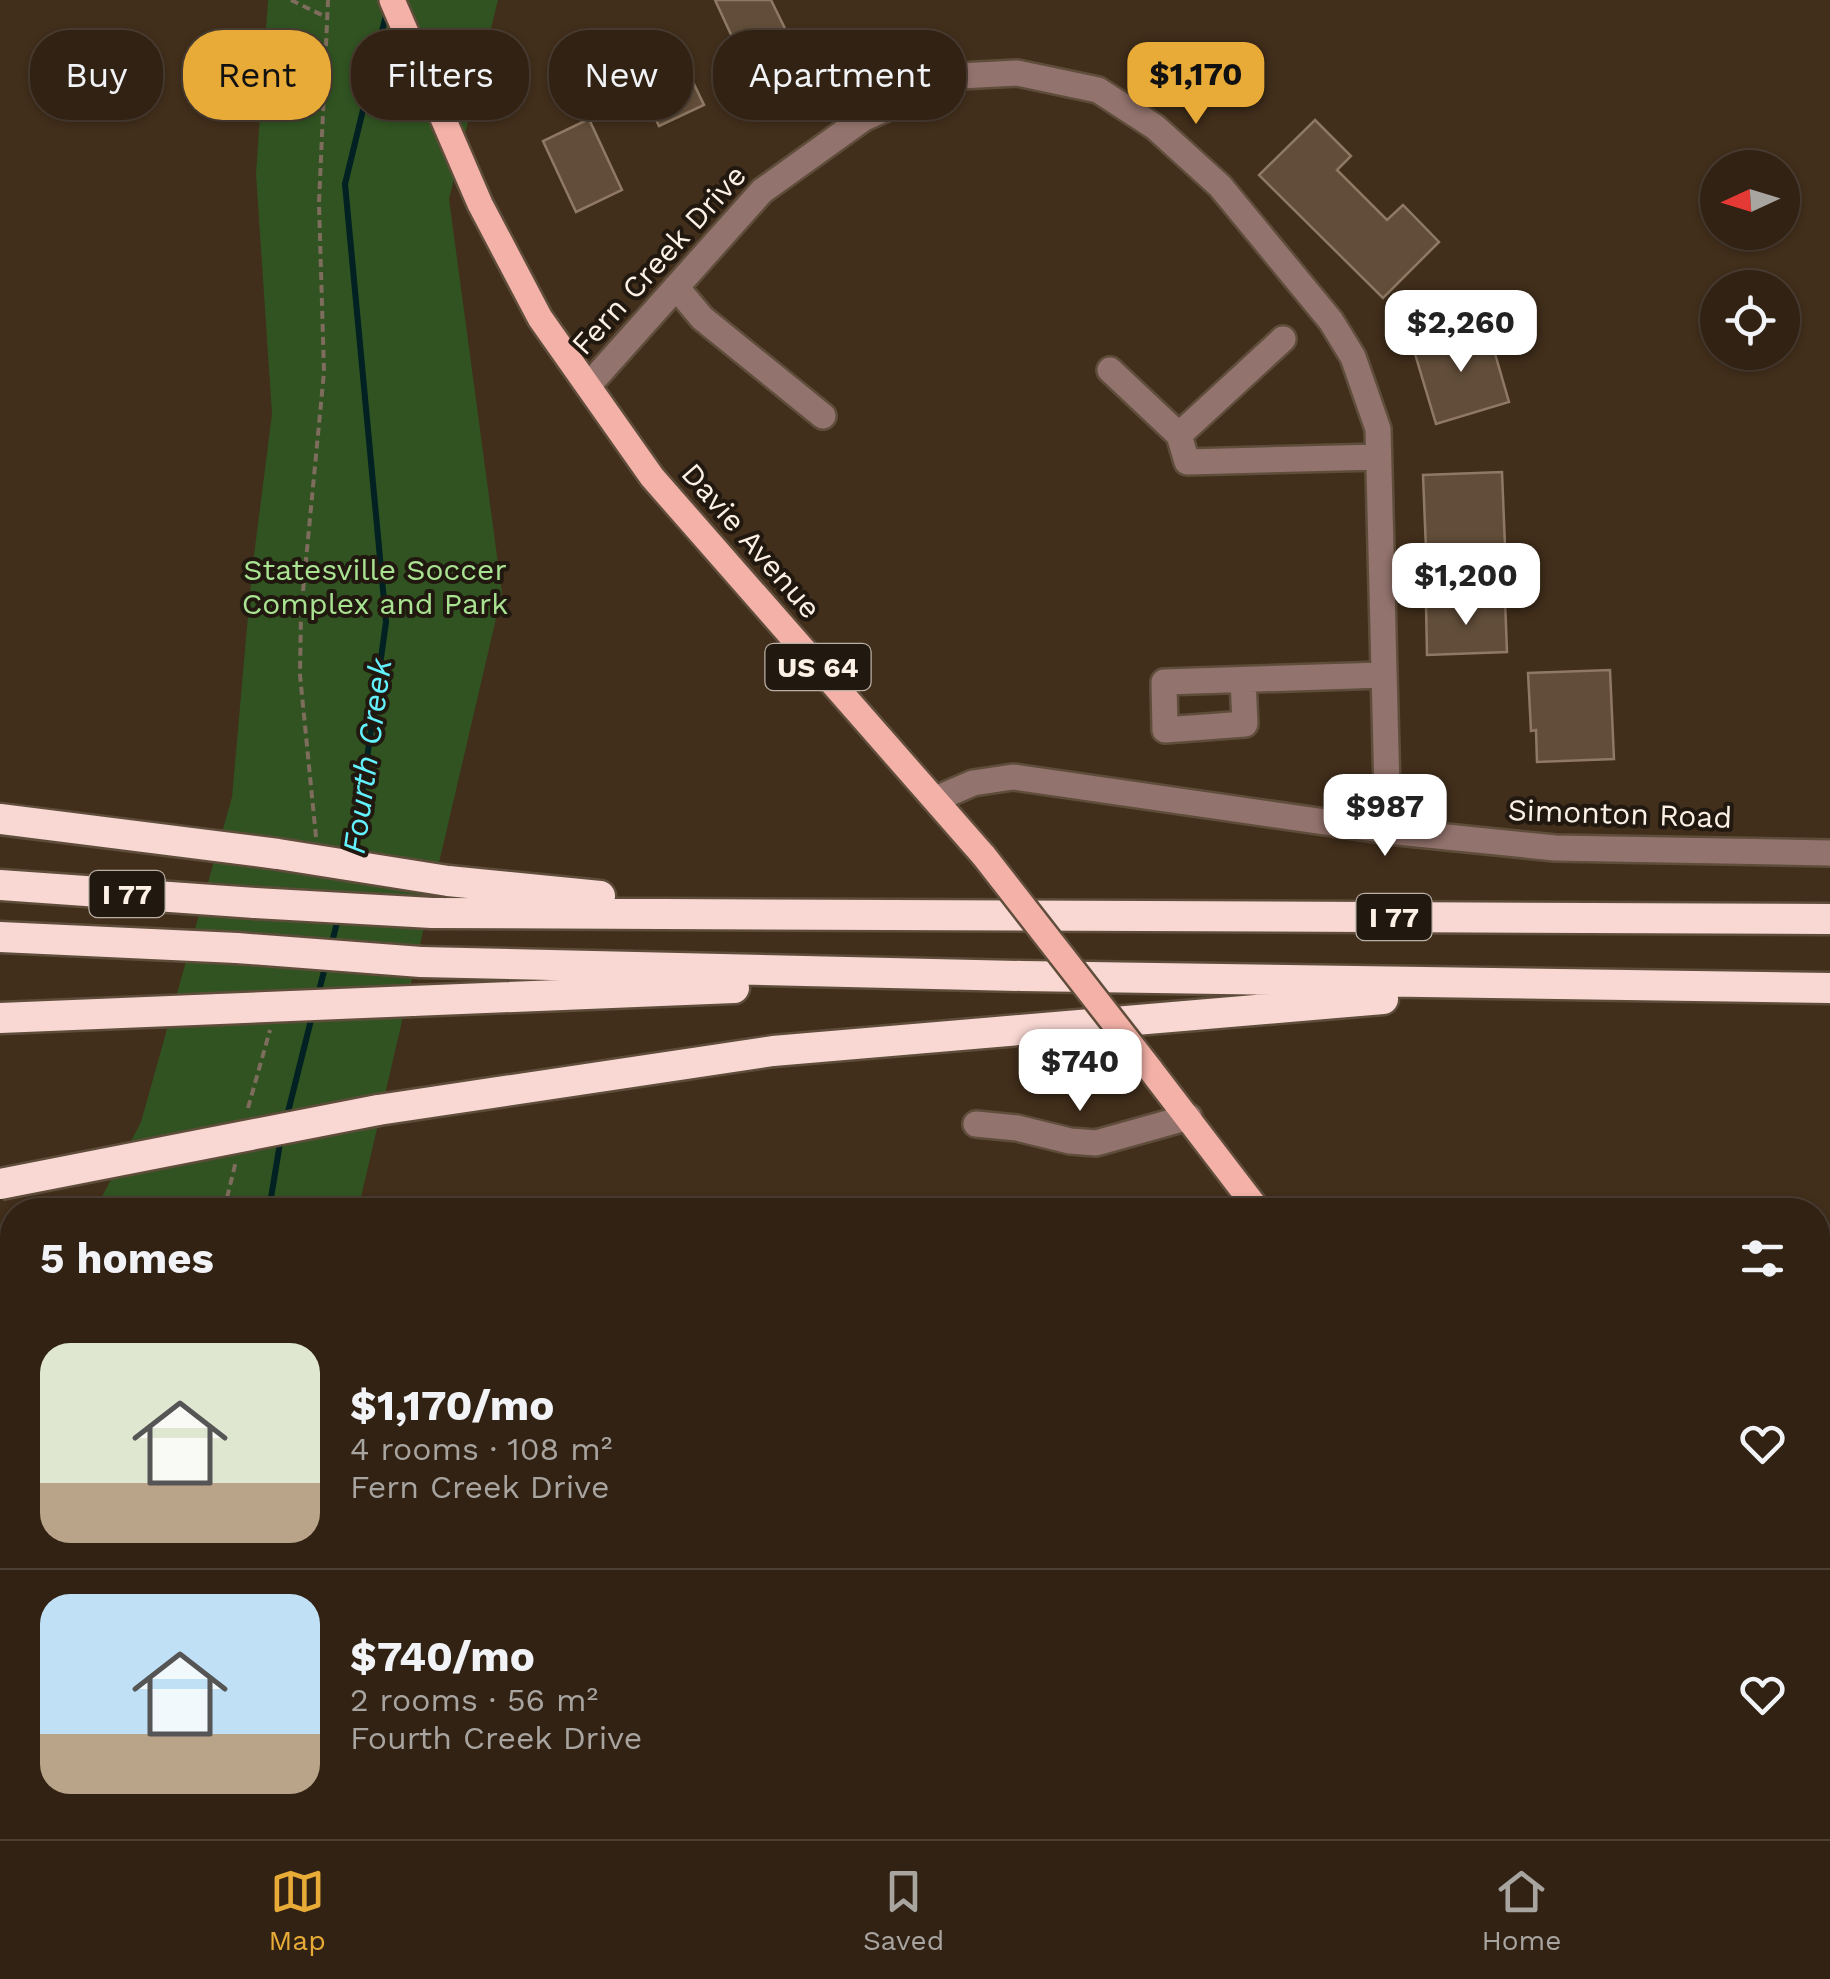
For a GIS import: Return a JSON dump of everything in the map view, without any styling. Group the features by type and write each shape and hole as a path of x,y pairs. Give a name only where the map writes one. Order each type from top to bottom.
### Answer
{"highway":[{"path":"0,819 278,854 448,881 777,914"},
{"name":"I 77","path":"0,885 432,913 1830,920"},
{"name":"I 77","path":"0,936 421,962 1830,988"},
{"path":"0,1018 1022,976"},
{"path":"0,1184 378,1110 773,1051 1536,985"}],"main road":[{"name":"Davie Avenue","path":"392,0 480,204 540,318 652,477 984,856 1249,1198"}],"street":[{"name":"Fern Creek Drive","path":"588,386 762,190 864,118 959,76 1017,72 1098,90 1155,128 1220,186 1331,320 1353,357 1378,429 1388,831"},
{"path":"676,287 702,318 823,416"},
{"path":"1179,435 1283,339"},
{"path":"1110,370 1179,435 1186,462 1378,458"},
{"path":"1243,680 1384,674"},
{"name":"Simonton Road","path":"936,799 973,784 1013,777 1388,831 1555,848 1830,853"},
{"path":"976,1124 1096,1143 1188,1117"}],"path":[{"path":"291,0 326,18"},
{"path":"315,848 314,799 300,674 300,612 324,372 320,203 328,0"}],"green space":[{"name":"Statesville Soccer Complex and Park","path":"268,0 498,0 491,30 351,30 351,120 468,120 449,199 502,593 361,1198 101,1198 141,1122 232,797 252,571 272,414 256,174 260,120 331,120 331,30 266,30"}],"building":[{"path":"715,0 771,0 786,30 729,30"},
{"path":"693,82 704,105 693,110"},
{"path":"589,120 622,190 576,212 543,141"},
{"path":"1315,120 1351,156 1337,170 1387,220 1403,205 1439,242 1383,298 1259,175"},
{"path":"1487,326 1509,402 1436,424 1413,347"},
{"path":"1502,472 1505,546 1426,550 1423,475"},
{"path":"1505,600 1507,652 1427,655 1426,604"},
{"path":"1610,670 1614,759 1537,762 1528,673"}],"waterway":[{"name":"Fourth Creek","path":"353,859 386,622 345,184 387,11"},
{"name":"Fourth Creek","path":"331,946 339,915"},
{"name":"Fourth Creek","path":"318,995 326,963"},
{"name":"Fourth Creek","path":"286,1120 312,1016"},
{"name":"Fourth Creek","path":"271,1198 281,1137"}]}
